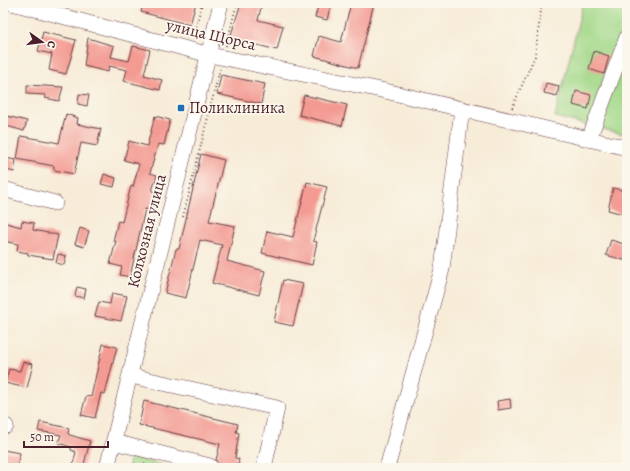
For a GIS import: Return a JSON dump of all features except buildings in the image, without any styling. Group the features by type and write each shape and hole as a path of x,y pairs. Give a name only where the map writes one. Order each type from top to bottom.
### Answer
{"street":[{"name":"улица Щорса","path":"12,3 210,55 380,90 627,148"},
{"name":"Колхозная улица","path":"107,468 210,55 221,3"},
{"path":"589,139 627,37"},
{"path":"387,468 442,269 462,109"},
{"path":"3,190 55,203"},
{"path":"131,376 277,408 264,468"},
{"path":"114,442 210,466 209,468"}],"path":[{"path":"507,120 535,56 542,3"}],"green space":[{"path":"583,3 627,3 627,135 555,117"},
{"path":"131,457 173,468 128,468"}],"place":[{"name":"Поликлиника","path":"181,108"}]}
